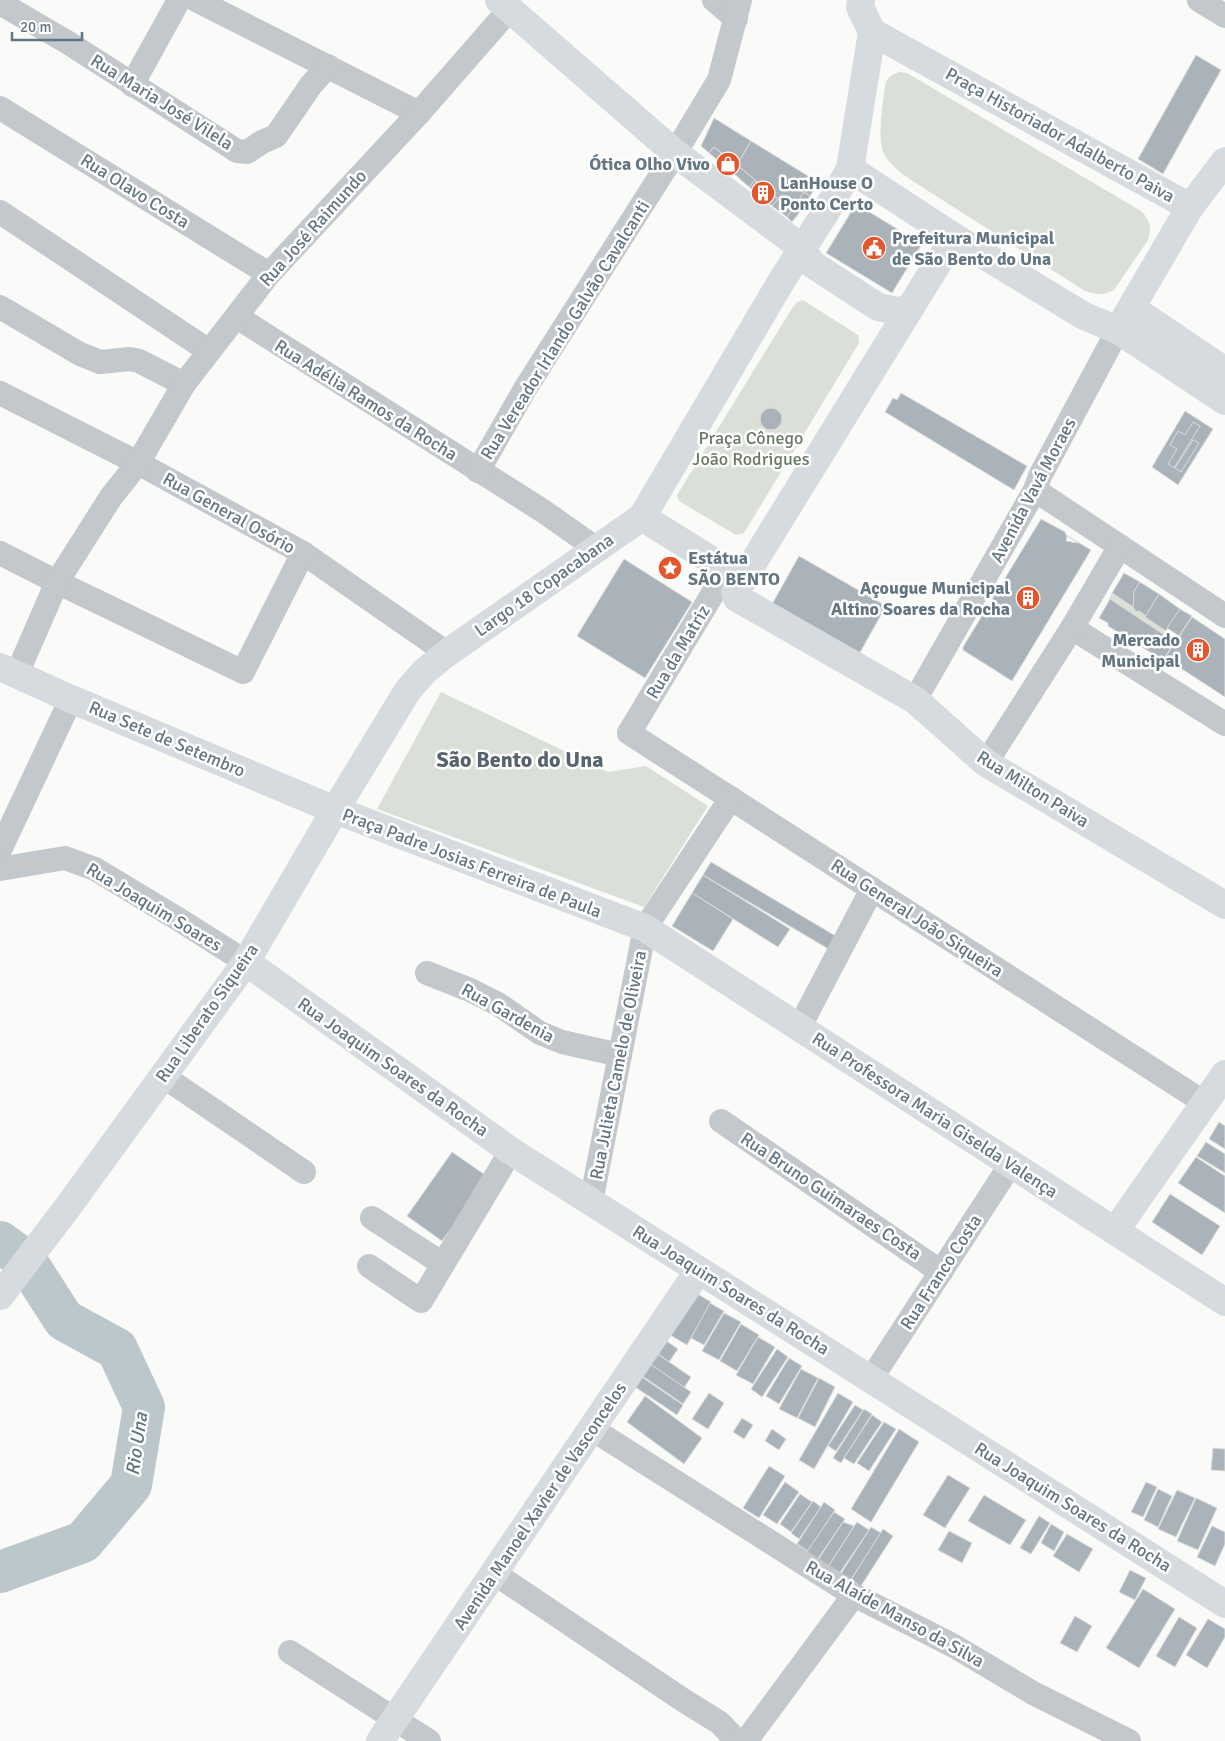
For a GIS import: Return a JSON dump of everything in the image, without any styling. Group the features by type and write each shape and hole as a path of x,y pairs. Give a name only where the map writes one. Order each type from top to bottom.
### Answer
{"street":[{"path":"132,85 179,0"},
{"path":"196,0 419,113"},
{"path":"714,0 738,10"},
{"path":"1199,0 1225,16"},
{"path":"858,2 872,32 850,169 642,517 735,575 885,347 954,236"},
{"name":"Rua Maria José Vilela","path":"0,3 67,42 237,151 247,152 262,142 266,142 276,136 311,85 328,66"},
{"path":"505,5 675,153 802,248 812,264 878,307 897,311 908,309"},
{"name":"Rua José Raimundo","path":"8,670 57,582 111,497 138,463 184,384 269,274 419,113 505,5"},
{"name":"Rua Vereador Irlando Galvão Cavalcanti","path":"478,471 531,381 720,80 738,10"},
{"name":"Praça Historiador Adalberto Paiva","path":"872,32 1190,207 1125,319"},
{"name":"Rua Olavo Costa","path":"0,108 269,274"},
{"path":"1190,207 1225,161"},
{"path":"850,169 1084,316 1125,319 1225,371"},
{"path":"0,212 209,351"},
{"path":"782,280 790,278 806,279 871,318 884,334 885,347"},
{"path":"0,307 80,354 100,362 130,359 184,384"},
{"name":"Rua Adélia Ramos da Rocha","path":"236,318 542,511 597,548"},
{"path":"1125,319 1225,401"},
{"name":"Avenida Vavá Moraes","path":"916,700 1036,490 1040,476 1125,319"},
{"name":"Rua General Osório","path":"0,393 138,463 303,553 447,653"},
{"path":"1036,490 1225,616"},
{"name":"Largo 18 Copacabana","path":"447,653 642,517"},
{"path":"986,763 1072,628 1120,546"},
{"path":"0,553 243,672 303,553"},
{"name":"Rua Milton Paiva","path":"735,575 737,598 916,700 986,763 1225,905"},
{"name":"Rua da Matriz","path":"629,733 735,575"},
{"path":"1072,628 1225,724"},
{"name":"Praça Padre Josias Ferreira de Paula","path":"447,653 425,671 408,690 335,810 645,928"},
{"name":"Rua Sete de Setembro","path":"8,670 71,699 335,810"},
{"path":"0,850 71,699"},
{"name":"Rua General João Siqueira","path":"629,733 1205,1102"},
{"path":"645,928 731,798"},
{"name":"Rua Liberato Siqueira","path":"0,1296 67,1208 246,962 335,810"},
{"name":"Rua Joaquim Soares","path":"0,869 65,858 94,869 246,962"},
{"path":"799,1028 872,889"},
{"name":"Rua Professora Maria Giselda Valença","path":"645,928 1225,1302"},
{"name":"Rua Julieta Camelo de Oliveira","path":"591,1202 645,928"},
{"name":"Rua Joaquim Soares da Rocha","path":"246,962 511,1151 1225,1604"},
{"name":"Rua Gardenia","path":"427,974 470,990 505,1008 540,1033 562,1042 620,1055"},
{"path":"1115,1231 1225,1074"},
{"path":"164,1076 304,1172"},
{"name":"Rua Bruno Guimaraes Costa","path":"721,1121 941,1272"},
{"path":"369,1266 421,1301 511,1151"},
{"name":"Rua Franco Costa","path":"871,1379 1011,1164"},
{"path":"372,1218 442,1264"},
{"name":"Avenida Manoel Xavier de Vasconcelos","path":"388,1730 699,1270"},
{"name":"Rua Alaíde Manso da Silva","path":"592,1428 854,1595 954,1646 1033,1693 1129,1741"},
{"path":"494,1573 674,1695 720,1723 732,1736 733,1741"},
{"path":"746,1741 854,1595"},
{"path":"290,1652 388,1730 429,1741"}],"green space":[{"path":"900,72 907,73 1141,211 1149,224 1148,240 1114,290 1100,294 1085,291 911,180 894,166 885,156 882,149 881,122 886,83 890,77"},
{"name":"Praça Cônego João Rodrigues","path":"803,300 858,335 859,343 744,533 736,535 678,500 677,495 791,310 797,302"},
{"path":"1112,593 1134,608 1136,612 1139,611 1166,631 1163,635 1109,599"},
{"path":"441,692 608,772 646,766 708,806 644,907 377,809"}],"building":[{"path":"1196,55 1221,70 1163,174 1138,159"},
{"path":"714,118 751,141 737,165 714,147 709,153 701,146"},
{"path":"751,141 813,179 792,210 737,165"},
{"path":"714,147 725,156 720,162 709,153"},
{"name":"Ótica Olho Vivo","path":"725,156 737,165 732,172 720,162"},
{"path":"737,165 755,180 749,187 732,172"},
{"path":"813,179 819,183 810,196 804,192"},
{"name":"LanHouse O Ponto Certo","path":"755,180 778,199 772,206 749,187"},
{"path":"804,192 810,196 802,209 795,205"},
{"path":"778,199 792,210 787,217 772,206"},
{"name":"Prefeitura Municipal de São Bento do Una","path":"856,204 922,244 892,293 826,253"},
{"path":"795,205 802,209 792,222 787,217"},
{"path":"901,393 1027,466 1014,490 885,412 893,398 897,400"},
{"path":"771,408 779,411 782,419 779,427 771,430 763,427 760,419 763,411"},
{"path":"1185,411 1213,429 1178,485 1152,467"},
{"path":"1193,422 1200,426 1174,468 1168,464 1177,449 1170,445 1178,431 1185,435"},
{"path":"1193,440 1199,443 1181,472 1175,468"},
{"name":"Açougue Municipal Altino Soares da Rocha","path":"1041,519 1065,532 1066,535 1091,550 1012,681 963,650 963,647","holes":["1066,535 1078,543 1066,541"]},
{"path":"799,556 886,606 854,663 767,613"},
{"path":"624,559 692,602 645,678 577,636"},
{"path":"1124,573 1140,582 1133,607 1112,593"},
{"path":"1140,582 1159,594 1146,616 1139,611 1136,612 1133,607 1134,591"},
{"path":"1159,594 1180,609 1166,631 1145,617"},
{"path":"1110,599 1175,642 1163,660 1108,626 1108,623 1099,618"},
{"path":"1180,609 1192,616 1179,636 1167,628"},
{"name":"Mercado Municipal","path":"1192,617 1225,639 1225,697 1165,658"},
{"path":"711,862 839,938 832,951 703,875"},
{"path":"703,875 790,929 778,947 692,893"},
{"path":"692,893 733,919 713,951 672,926"},
{"path":"1219,1122 1225,1126 1225,1149 1209,1139"},
{"path":"1206,1142 1225,1154 1225,1173 1197,1156"},
{"path":"452,1152 488,1177 442,1241 407,1216"},
{"path":"1196,1157 1225,1176 1225,1213 1178,1183"},
{"path":"1170,1194 1220,1226 1202,1255 1152,1222"},
{"path":"694,1292 711,1302 687,1345 670,1335"},
{"path":"710,1303 724,1311 704,1345 691,1338"},
{"path":"724,1313 741,1322 719,1360 702,1351"},
{"path":"741,1324 759,1335 737,1371 720,1361"},
{"path":"758,1337 775,1347 753,1384 736,1375"},
{"path":"665,1340 678,1349 669,1362 657,1353"},
{"path":"777,1349 788,1357 762,1397 751,1389"},
{"path":"656,1353 691,1377 684,1388 649,1363"},
{"path":"789,1358 802,1366 779,1404 766,1396"},
{"path":"649,1363 691,1392 683,1404 641,1375"},
{"path":"801,1369 818,1378 797,1418 779,1409"},
{"path":"639,1375 683,1405 677,1415 632,1385"},
{"path":"819,1378 835,1387 815,1427 798,1418"},
{"path":"709,1393 724,1403 708,1429 692,1419"},
{"path":"838,1393 853,1402 814,1469 799,1460"},
{"path":"645,1396 702,1438 684,1464 627,1422"},
{"path":"855,1405 863,1410 836,1451 828,1446"},
{"path":"864,1409 872,1414 841,1463 833,1458"},
{"path":"872,1415 882,1422 854,1464 844,1458"},
{"path":"742,1418 753,1425 744,1439 733,1432"},
{"path":"884,1422 896,1429 869,1471 857,1463"},
{"path":"772,1429 786,1439 779,1450 765,1441"},
{"path":"899,1429 919,1442 871,1522 851,1509"},
{"path":"1213,1448 1225,1449 1225,1471 1211,1470"},
{"path":"769,1466 785,1476 759,1518 743,1508"},
{"path":"948,1475 970,1488 945,1528 923,1515"},
{"path":"785,1482 799,1492 777,1524 763,1515"},
{"path":"1146,1482 1157,1487 1143,1517 1131,1512"},
{"path":"1158,1489 1172,1496 1158,1527 1144,1520"},
{"path":"1177,1490 1195,1498 1176,1537 1158,1529"},
{"path":"800,1494 812,1502 791,1532 780,1524"},
{"path":"984,1495 1026,1520 1010,1545 968,1521"},
{"path":"1196,1498 1217,1508 1198,1550 1177,1541"},
{"path":"813,1501 821,1507 799,1539 791,1533"},
{"path":"824,1502 835,1510 808,1551 797,1544"},
{"path":"834,1512 845,1519 817,1560 806,1553"},
{"path":"1039,1516 1050,1523 1031,1554 1020,1548"},
{"path":"843,1522 854,1526 828,1567 818,1560"},
{"path":"857,1522 869,1530 839,1574 828,1567"},
{"path":"1051,1524 1064,1532 1054,1551 1041,1543"},
{"path":"1212,1526 1225,1532 1225,1544 1215,1566 1197,1557"},
{"path":"871,1527 881,1533 850,1581 840,1575"},
{"path":"883,1529 893,1536 859,1589 849,1583"},
{"path":"949,1531 972,1543 962,1563 938,1550"},
{"path":"1067,1534 1093,1549 1079,1572 1053,1556"},
{"path":"1130,1570 1146,1578 1135,1600 1119,1592"},
{"path":"1143,1589 1175,1609 1139,1668 1106,1648"},
{"path":"1075,1616 1092,1626 1077,1652 1060,1643"},
{"path":"1179,1617 1197,1628 1175,1667 1156,1656"},
{"path":"1208,1619 1225,1629 1225,1637 1207,1668 1186,1655"}],"waterway":[{"name":"Rio Una","path":"0,1242 26,1261 64,1320 117,1349 144,1407 131,1485 83,1542 0,1572"}],"place":[{"name":"Ótica Olho Vivo","path":"728,164"},
{"name":"LanHouse O Ponto Certo","path":"763,193"},
{"name":"Prefeitura Municipal de São Bento do Una","path":"874,248"},
{"name":"Estátua SÃO BENTO","path":"670,568"},
{"name":"Açougue Municipal Altino Soares da Rocha","path":"1028,598"},
{"name":"Mercado Municipal","path":"1198,650"}],"district":[{"name":"São Bento do Una","path":"520,759"}]}
